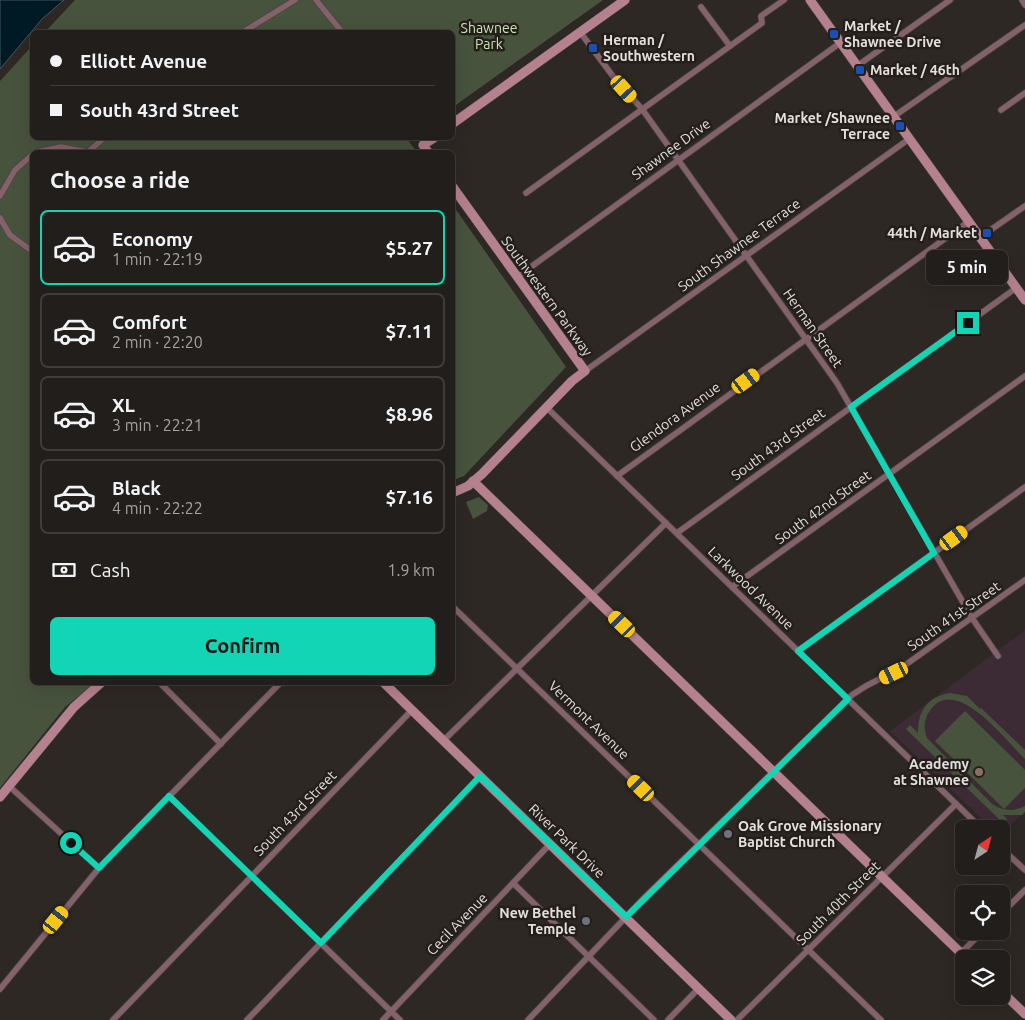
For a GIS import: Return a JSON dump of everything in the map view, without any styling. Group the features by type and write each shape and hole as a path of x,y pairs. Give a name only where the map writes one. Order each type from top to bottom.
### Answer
{"street":[{"path":"246,30 295,0"},
{"path":"316,0 340,30"},
{"path":"455,122 625,0"},
{"path":"526,193 730,46 762,22 761,16 784,0"},
{"path":"810,0 1025,300"},
{"path":"856,66 950,0"},
{"path":"1022,0 1025,5"},
{"path":"701,7 730,46"},
{"path":"893,117 1025,26"},
{"name":"Herman Street","path":"580,32 615,79 642,109 806,338 851,407 972,618 998,656"},
{"name":"Shawnee Drive","path":"517,277 840,43"},
{"path":"1001,110 1025,93"},
{"name":"South Shawnee Terrace","path":"585,371 909,139"},
{"path":"90,150 102,140"},
{"path":"47,150 61,147 77,150"},
{"path":"0,196 14,170 30,157"},
{"name":"Southwestern Parkway","path":"455,190 585,371 572,381 474,481 455,491"},
{"path":"980,238 1025,206"},
{"path":"0,218 10,235 30,250"},
{"name":"Glendora Avenue","path":"617,476 968,222"},
{"name":"South 43rd Street","path":"677,533 1016,288"},
{"name":"South 42nd Street","path":"732,588 1025,376"},
{"name":"Larkwood Avenue","path":"546,407 973,820"},
{"path":"474,481 958,950"},
{"path":"798,651 1025,487"},
{"path":"443,741 666,523"},
{"name":"South 41st Street","path":"528,1020 626,917 848,699 866,686 901,668 1025,580"},
{"name":"Vermont Avenue","path":"455,609 881,1020"},
{"path":"0,797 70,710 99,685"},
{"path":"162,685 221,744"},
{"path":"0,989 99,868 278,685"},
{"name":"River Park Drive","path":"386,685 731,1020"},
{"name":"South 43rd Street","path":"113,1020 412,710"},
{"path":"248,1020 480,776"},
{"path":"8,786 99,868"},
{"path":"169,796 400,1020"},
{"name":"South 40th Street","path":"737,1020 956,804"},
{"name":"Cecil Avenue","path":"383,1020 550,844"},
{"path":"1010,856 1025,870"},
{"path":"514,883 654,1020"},
{"path":"1010,905 1025,890"},
{"path":"969,950 976,940"},
{"path":"668,1020 699,988"},
{"path":"1010,1000 1025,1014"}],"shaded area":[{"name":"Academy at Shawnee","path":"1025,630 1025,812 1010,825 1010,820 983,820 890,731"}],"green space":[{"name":"Shawnee Park","path":"75,0 603,0 455,106 455,30 47,30"},
{"path":"30,48 30,140 408,140 415,150 30,150 30,685 92,685 65,707 0,788 0,81"},
{"path":"455,208 566,367 464,476 455,479"},
{"path":"479,497 488,505 487,511 473,519 466,502"},
{"path":"950,693 967,696 1025,750 1025,759 981,714 967,705 954,700 942,701 931,709 927,716 925,731 927,738 992,804 1008,810 1025,806 1025,812 1022,815 1003,815 1007,819 1000,820 906,729 910,725 918,733 918,725 925,706 942,695"},
{"path":"965,711 1025,770 1025,788 1004,809 935,741"}],"water":[{"path":"0,0 64,0 42,19 33,30 30,30 30,33 0,69"}],"place":[{"name":"Market / Shawnee Drive","path":"834,34"},
{"name":"Herman / Southwestern","path":"593,48"},
{"name":"Market / 46th","path":"860,70"},
{"name":"Market /Shawnee Terrace","path":"900,126"},
{"name":"44th / Market","path":"987,233"},
{"name":"Academy at Shawnee","path":"979,772"},
{"name":"Oak Grove Missionary Baptist Church","path":"728,834"},
{"name":"New Bethel Temple","path":"586,921"}],"route":[{"path":"71,843 99,868 169,796 321,943 480,776 626,917 848,699 798,651 934,553 851,407 968,323"}]}
